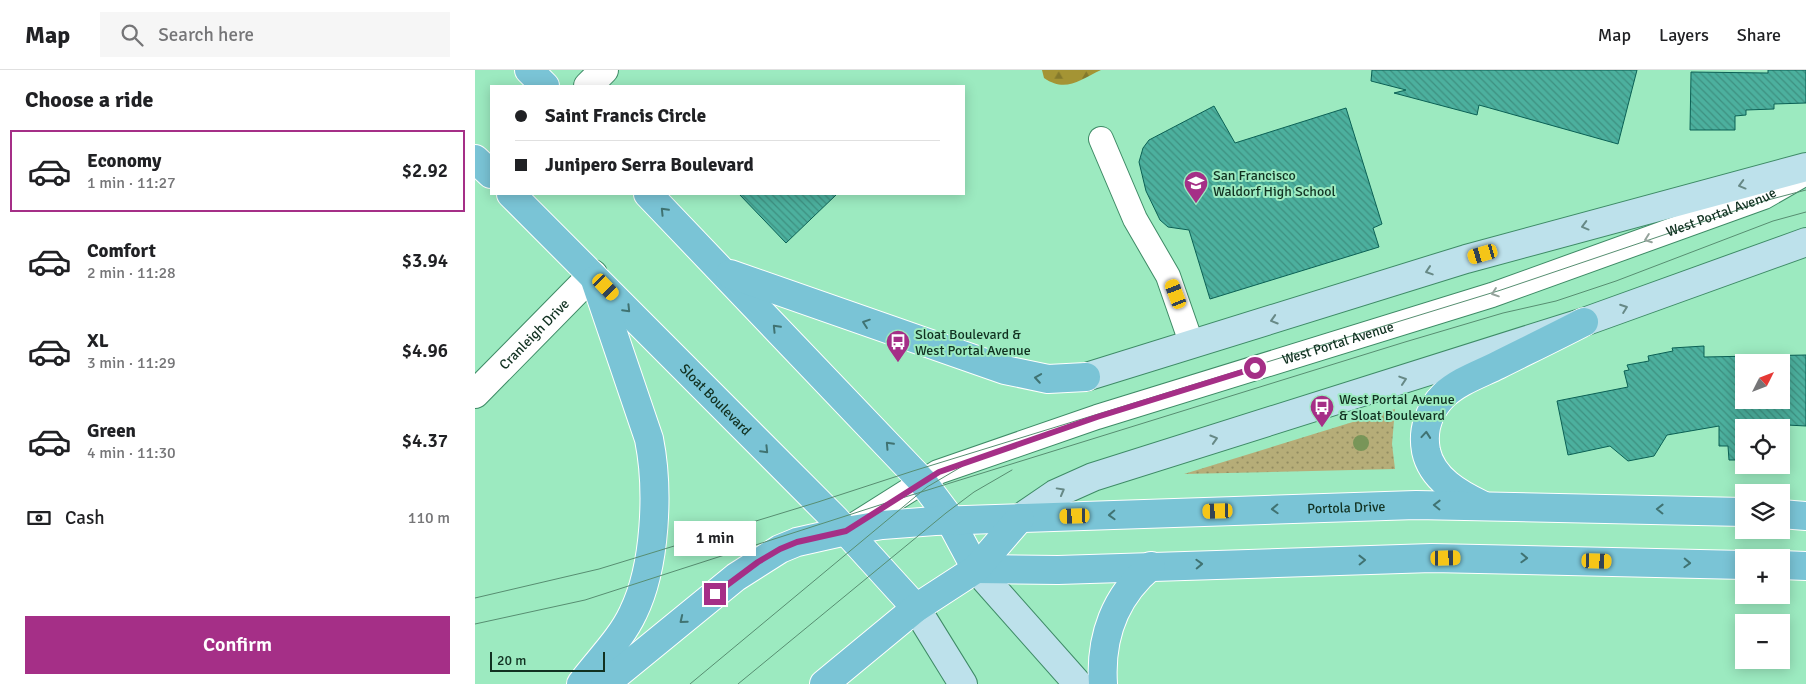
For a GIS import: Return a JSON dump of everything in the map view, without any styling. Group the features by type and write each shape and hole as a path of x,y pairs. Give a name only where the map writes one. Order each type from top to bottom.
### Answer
{"main road":[{"path":"529,70 544,85"},
{"path":"475,159 490,173"},
{"name":"Sloat Boulevard","path":"512,195 593,274 846,531 916,608"},
{"path":"649,195 922,481 951,521 976,569"},
{"path":"722,271 1005,370 1048,380 1086,378"},
{"path":"581,684 624,628 639,599 649,552 654,492 649,439 593,274"},
{"path":"1486,506 1456,491 1434,470 1427,456 1425,443 1429,418 1435,406 1453,388 1584,322"},
{"name":"Portola Drive","path":"605,684 758,562 797,542 882,525 1020,518 1373,506 1486,506 1735,512"},
{"path":"1790,515 1806,516"},
{"path":"824,684 916,608 976,569 1020,518"},
{"path":"976,569 1058,570 1457,558 1735,564"},
{"path":"1790,565 1806,566"},
{"path":"1103,684 1102,655 1109,624 1125,593 1135,579 1151,566"}],"street":[{"path":"589,85 604,70"},
{"name":"West Portal Avenue","path":"1086,378 1466,259 1806,167"},
{"path":"1020,518 1055,494 1093,477 1584,322 1806,242"},
{"name":"Cranleigh Drive","path":"475,394 593,274"},
{"path":"976,569 1078,684"},
{"path":"916,608 963,684"}],"lane":[{"path":"1101,139 1135,219 1168,276 1192,345"},
{"name":"West Portal Avenue","path":"846,531 922,481 939,472 1097,417 1492,295 1764,197 1806,173"}],"shaded area":[{"path":"1395,409 1392,444 1395,469 1184,474"}],"green space":[{"path":"1042,70 1101,70 1066,85 1044,78"}],"building":[{"path":"1372,70 1637,70 1618,144 1479,105 1477,115 1394,93 1406,90 1371,81"},
{"path":"1768,70 1806,70 1806,103 1774,104 1774,109 1746,110 1746,115 1735,116 1735,130 1690,130 1691,72 1768,73"},
{"path":"1214,106 1235,143 1346,108 1382,224 1373,228 1379,247 1210,299 1189,230 1168,227 1160,220 1146,191 1139,162 1143,148 1149,140"},
{"path":"740,195 836,195 786,243"},
{"path":"1704,346 1704,357 1735,356 1735,409 1790,409 1790,355 1806,355 1806,426 1790,425 1790,419 1735,419 1735,460 1729,460 1728,446 1719,446 1719,426 1667,435 1654,456 1628,461 1610,446 1568,455 1557,401 1628,387 1624,371 1629,370 1627,365 1649,361 1648,356 1673,351 1672,348"}],"tram line":[{"path":"475,598 599,569 818,502 1501,290 1764,201 1806,190"},
{"path":"475,624 585,600 889,502 1405,342 1503,313 1556,301 1616,281 1773,221 1806,212"},
{"path":"690,684 927,487 978,457"},
{"path":"738,684 946,513 974,492 1012,470"}],"place":[{"name":"San Francisco Waldorf High School","path":"1196,204"},
{"name":"Sloat Boulevard & West Portal Avenue","path":"898,363"},
{"name":"West Portal Avenue & Sloat Boulevard","path":"1322,428"}],"route":[{"path":"715,594 736,577 780,549 797,542 846,531 922,481 939,472 1097,417 1255,368"}]}
